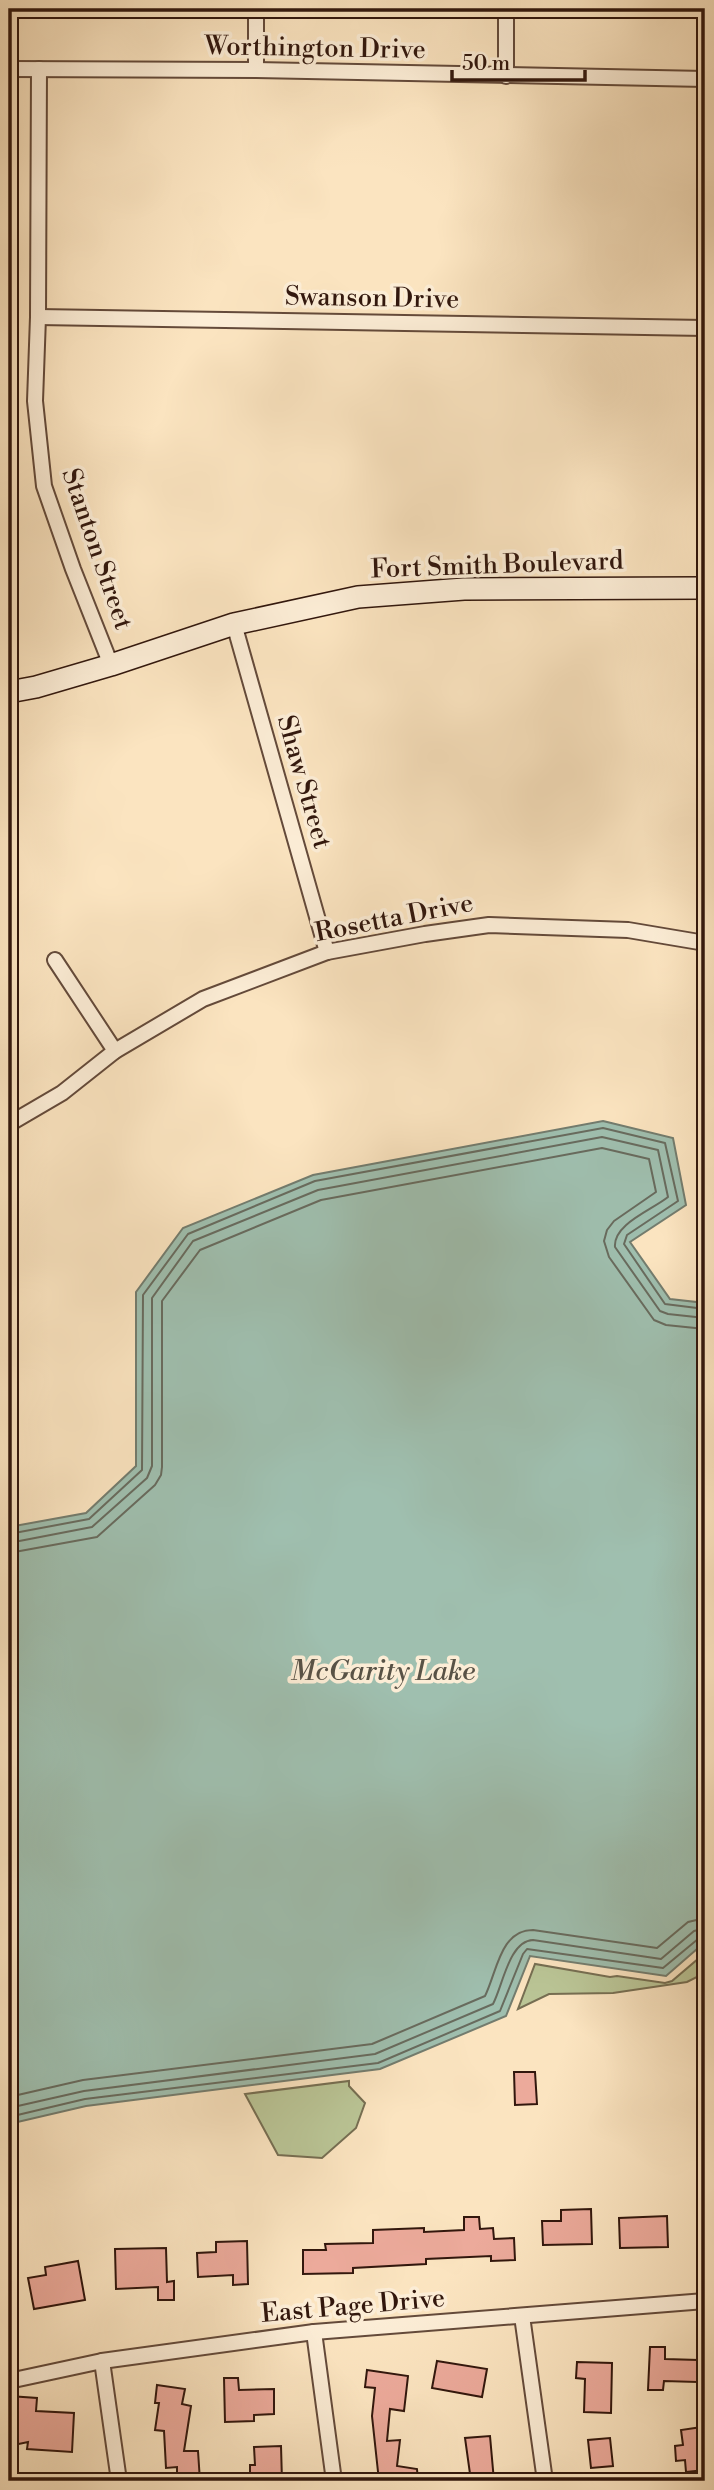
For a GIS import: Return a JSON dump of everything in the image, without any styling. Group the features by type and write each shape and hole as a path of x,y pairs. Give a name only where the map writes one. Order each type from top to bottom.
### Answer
{"street":[{"path":"256,9 256,70"},
{"path":"506,9 506,76"},
{"name":"Worthington Drive","path":"9,69 256,70 705,79"},
{"name":"Stanton Street","path":"39,69 35,401 44,486 72,569 111,665"},
{"name":"Swanson Drive","path":"38,317 705,328"},
{"name":"Fort Smith Boulevard","path":"9,692 111,665 234,624 358,597 464,589 705,588"},
{"name":"Shaw Street","path":"234,624 327,952"},
{"name":"Rosetta Drive","path":"9,1124 62,1093 115,1051 203,999 327,952 489,925 628,930 705,943"},
{"path":"55,960 115,1051"},
{"name":"East Page Drive","path":"9,2381 102,2361 314,2332 705,2301"},
{"path":"522,2316 545,2481"},
{"path":"314,2332 334,2481"},
{"path":"102,2361 119,2481"}],"green space":[{"path":"705,1953 705,1973 687,1982 613,1993 549,1994 518,2009 535,1964 665,1983 672,1981"},
{"path":"349,2081 349,2086 365,2103 356,2128 322,2158 278,2155 245,2094"}],"water":[{"name":"McGarity Lake","path":"603,1121 673,1138 686,1205 630,1242 670,1299 705,1303 705,1942 666,1976 530,1956 506,2016 380,2069 86,2106 9,2124 9,1527 86,1513 136,1466 136,1292 183,1228 313,1175"}],"building":[{"path":"514,2072 535,2072 537,2104 515,2105"},
{"path":"591,2209 592,2244 543,2245 542,2221 561,2221 561,2210"},
{"path":"667,2216 668,2247 620,2248 619,2218"},
{"path":"464,2217 479,2217 480,2229 493,2228 494,2239 514,2238 515,2260 491,2261 491,2256 426,2259 426,2264 353,2268 353,2273 303,2274 303,2250 326,2250 325,2244 373,2243 373,2230 464,2230"},
{"path":"247,2241 248,2284 233,2285 233,2275 198,2277 197,2253 216,2252 216,2242"},
{"path":"166,2248 167,2282 174,2281 174,2300 158,2300 158,2287 116,2289 115,2249"},
{"path":"78,2261 85,2300 34,2309 28,2278 46,2275 45,2267"},
{"path":"650,2347 665,2347 665,2359 698,2360 697,2382 664,2381 663,2390 648,2390"},
{"path":"437,2361 487,2369 482,2397 432,2388"},
{"path":"577,2362 612,2363 611,2413 584,2412 585,2379 576,2378"},
{"path":"367,2370 408,2376 404,2411 390,2409 387,2441 400,2440 397,2466 417,2469 418,2481 379,2481 372,2416 375,2388 365,2387"},
{"path":"224,2378 238,2378 239,2390 274,2389 274,2414 254,2415 254,2421 225,2422"},
{"path":"157,2385 185,2389 182,2404 191,2406 184,2451 198,2451 200,2481 177,2481 177,2467 166,2468 164,2431 155,2430 159,2403 155,2403"},
{"path":"9,2396 37,2398 36,2411 74,2413 72,2452 27,2449 28,2442 9,2446"},
{"path":"702,2427 705,2470 686,2472 685,2460 676,2461 675,2446 683,2445 681,2430"},
{"path":"490,2436 494,2481 471,2481 465,2438"},
{"path":"610,2438 613,2466 591,2468 588,2440"},
{"path":"281,2446 282,2481 250,2481 250,2465 255,2465 254,2447"}]}
